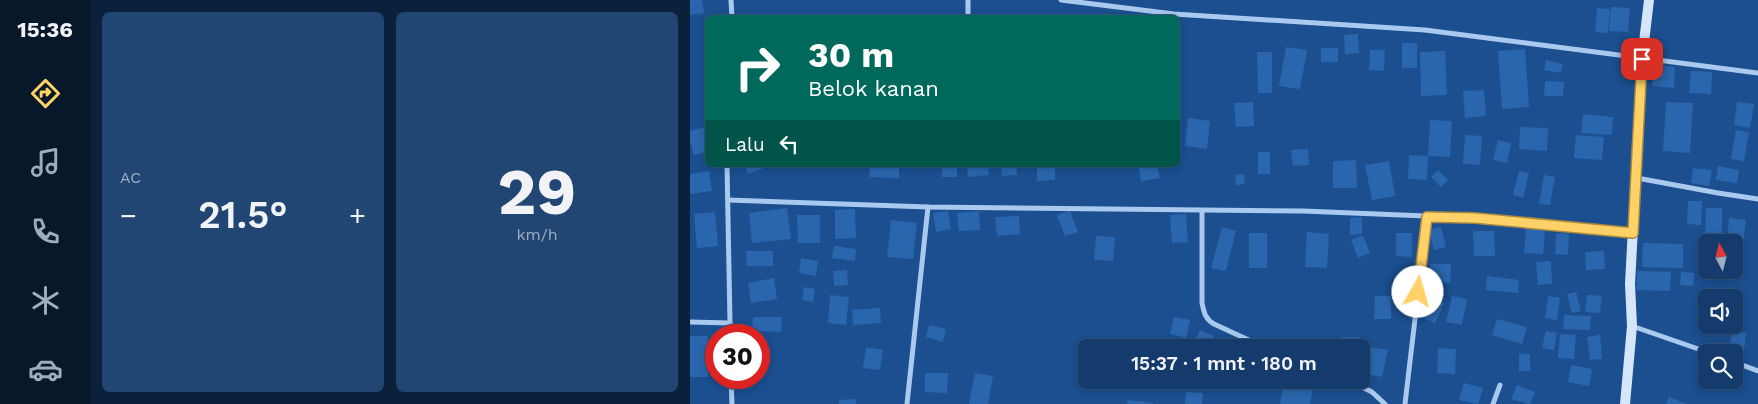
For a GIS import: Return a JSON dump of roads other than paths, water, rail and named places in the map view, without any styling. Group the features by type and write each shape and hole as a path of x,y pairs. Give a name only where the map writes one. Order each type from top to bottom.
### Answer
{"main road":[{"path":"1625,404 1632,326 1630,284 1642,59 1649,0"}],"street":[{"path":"731,0 732,15"},
{"path":"968,0 968,15"},
{"path":"1061,0 1174,14 1425,30 1758,73"},
{"path":"690,322 730,323 727,167"},
{"path":"1637,178 1718,194 1758,199"},
{"path":"728,200 928,207 1303,211 1475,218 1633,233"},
{"path":"907,404 928,207"},
{"path":"1202,211 1202,303 1204,314 1214,324 1246,339"},
{"path":"1405,404 1427,217"},
{"path":"1632,326 1698,349"},
{"path":"1743,365 1758,371"},
{"path":"1493,404 1500,385"},
{"path":"731,389 732,404"},
{"path":"1366,389 1385,404"}]}
